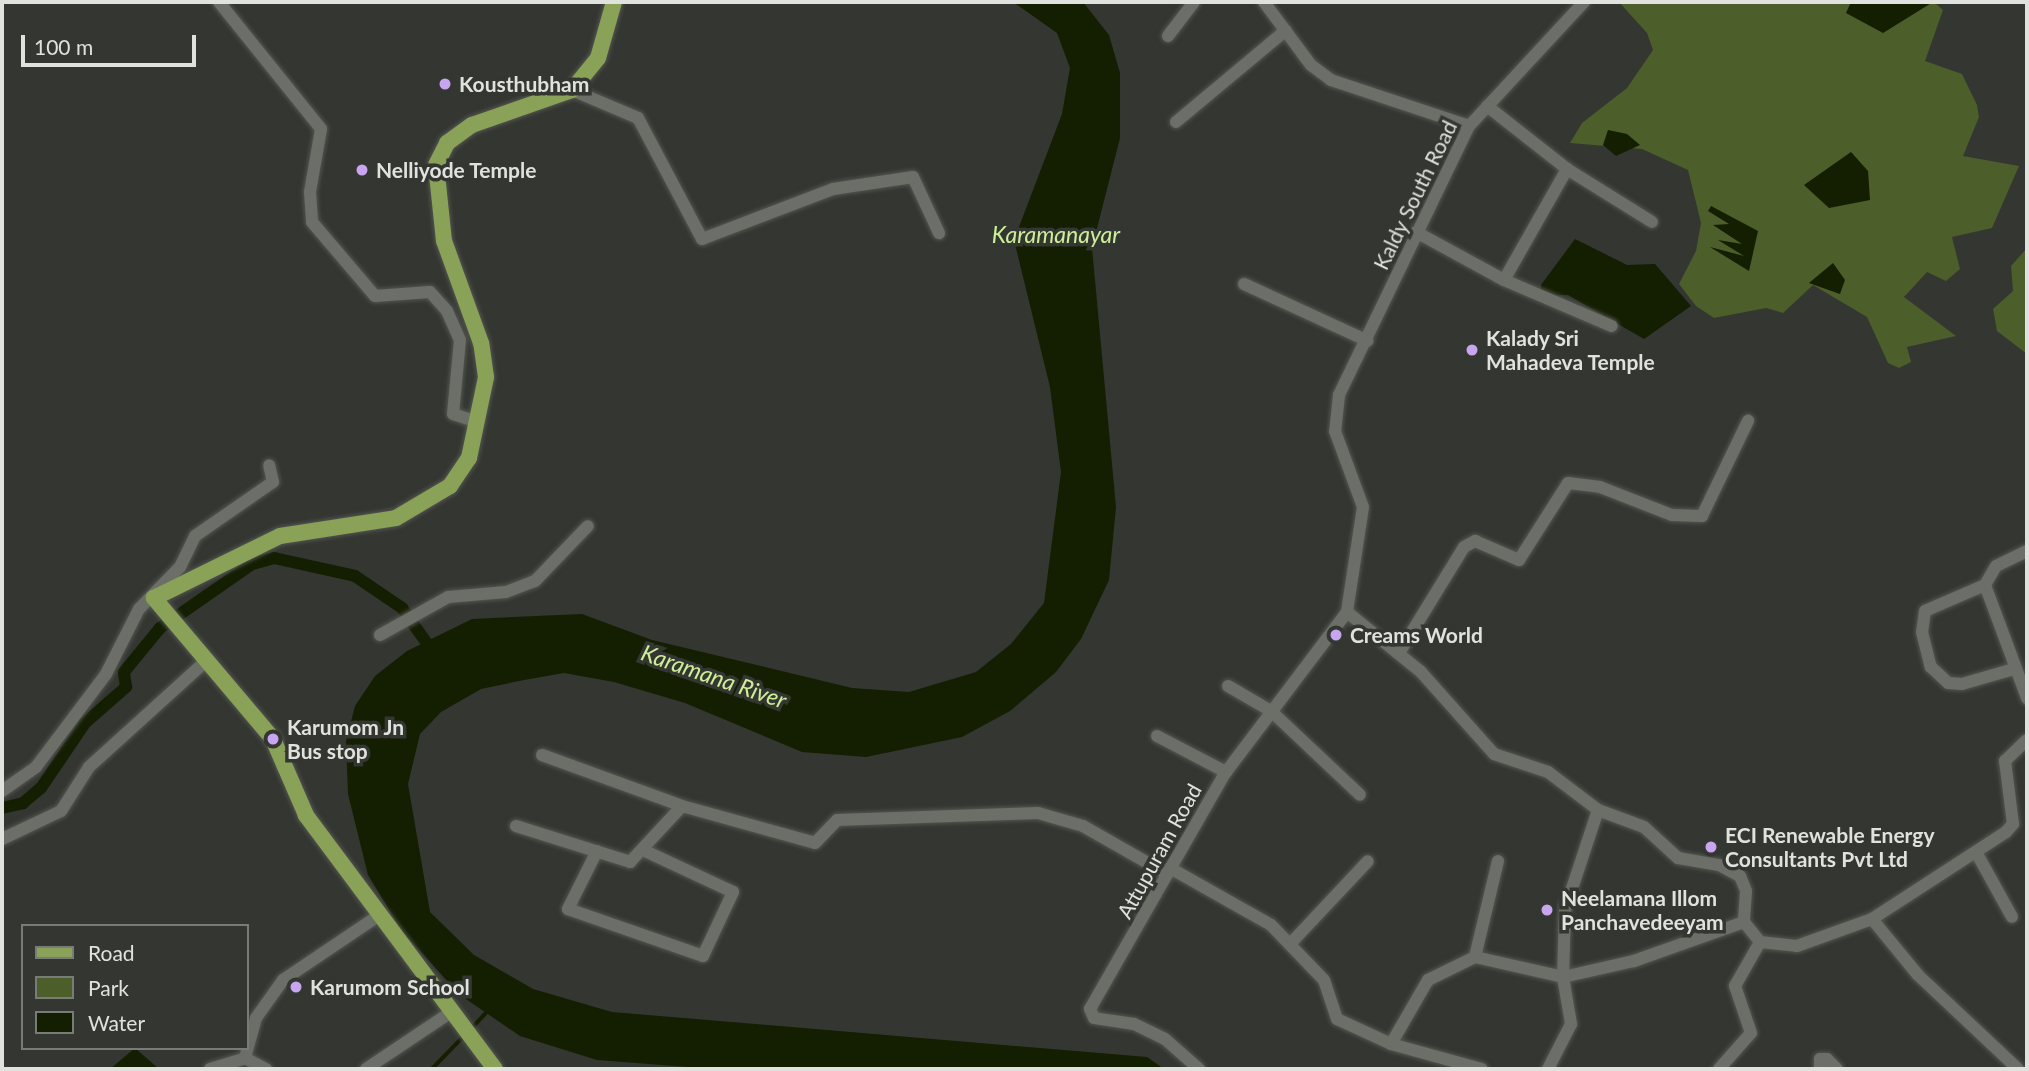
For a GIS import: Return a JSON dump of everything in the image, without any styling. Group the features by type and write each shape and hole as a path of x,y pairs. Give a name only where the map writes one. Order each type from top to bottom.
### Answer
{"main road":[{"path":"495,1069 378,916 296,799 274,739 177,629 154,598 280,536 396,518 437,496 468,458 486,377 481,343 444,242 436,165 447,143 472,125 572,90 598,58 614,2"}],"street":[{"path":"219,2 321,130 310,192 312,222 375,296 430,292 447,311 460,340 453,414 478,422"},
{"path":"1168,36 1194,2"},
{"path":"1264,2 1311,65 1331,79 1469,126"},
{"name":"Kaldy South Road","path":"1347,612 1363,507 1335,431 1339,395 1368,341 1416,232 1469,126 1584,2"},
{"path":"1176,122 1286,30"},
{"path":"572,90 638,118 702,239 834,189 913,177 939,233"},
{"path":"1487,106 1567,169 1652,222"},
{"path":"1504,280 1567,169"},
{"path":"1416,232 1504,280 1612,326"},
{"path":"1244,284 1368,341"},
{"path":"1399,653 1464,547 1475,541 1519,560 1568,483 1600,487 1672,515 1702,516 1748,421"},
{"path":"2,791 36,767 106,674 139,609 154,598 153,590 180,566 212,519 273,482 269,465"},
{"path":"380,635 433,605 463,593 506,592 535,581 588,526"},
{"path":"2020,674 1962,684 1948,682 1931,667 1922,632 1925,611 1985,585 1996,566 2027,551"},
{"path":"1985,585 2027,698"},
{"path":"1347,612 1399,653 1483,745 1548,772 1598,810 1644,827 1678,858 1719,865 1740,876 1746,891 1744,922 1760,942 1797,946 1872,919 1976,852 2013,824 2005,761 2027,740"},
{"name":"Attupuram Road","path":"1199,1069 1165,1039 1134,1024 1094,1018 1090,1009 1226,772 1347,612"},
{"path":"2,839 61,811 89,767 207,660"},
{"path":"1228,686 1271,711 1360,795"},
{"path":"1157,736 1226,772"},
{"path":"542,754 682,806 815,843 837,820 1038,813 1083,825 1168,871 1247,909 1291,943 1324,979 1337,1018 1391,1044 1477,1069"},
{"path":"516,826 631,862 645,851 682,806"},
{"path":"1548,1069 1571,1024 1563,977 1564,910 1598,810"},
{"path":"597,851 564,914 703,956 733,892 645,851"},
{"path":"1976,852 2012,917"},
{"path":"1291,943 1368,861"},
{"path":"1475,957 1498,861"},
{"path":"248,1047 256,1018 283,980 378,916"},
{"path":"1872,919 1918,975 2018,1069"},
{"path":"1391,1044 1428,980 1475,957 1563,977 1634,961 1744,922"},
{"path":"1726,1068 1752,1033 1735,986 1760,942"},
{"path":"366,1069 451,1012"},
{"path":"245,1058 247,1050"},
{"path":"210,1069 245,1058 266,1069"},
{"path":"1820,1069 1820,1059 1827,1059 1837,1069"}],"green space":[{"path":"1619,2 1934,2 1943,10 1925,61 1962,74 1977,105 1979,117 1963,156 2019,166 1992,228 1952,237 1960,269 1946,281 1927,272 1904,297 1956,336 1907,347 1911,362 1899,368 1888,363 1867,317 1813,285 1783,313 1766,308 1714,318 1696,306 1679,284 1696,251 1701,223 1688,170 1642,149 1570,143 1582,123 1627,88 1653,50 1647,33"},
{"path":"2027,248 2027,354 1997,331 1993,309 2013,291 2011,266"}],"water":[{"name":"Karamanayar","path":"1013,2 1083,2 1109,35 1120,73 1120,138 1092,248 1116,507 1109,580 1081,639 1056,672 1010,711 962,737 866,757 802,752 685,703 614,682 564,673 481,689 441,712 420,734 408,784 430,912 474,955 533,989 612,1012 1147,1057 1164,1069 714,1069 597,1060 520,1036 460,995 402,931 368,875 348,794 346,741 355,706 375,676 407,651 472,619 582,614 652,640 852,688 909,692 976,672 1011,644 1044,603 1061,472 1050,387 1014,240 1062,114 1070,68 1057,33"},
{"path":"1851,2 1933,2 1883,33 1846,13"},
{"path":"1608,130 1627,134 1640,145 1616,156 1603,145"},
{"path":"1851,152 1868,171 1870,200 1829,208 1804,185"},
{"path":"1711,206 1758,231 1749,271 1710,247 1744,256 1718,240 1742,244 1713,225 1729,224 1708,211"},
{"path":"1575,239 1627,265 1655,264 1691,306 1644,339 1568,295 1541,296 1541,285"},
{"path":"1833,263 1845,280 1840,294 1809,283"},
{"path":"133,1050 137,1050 159,1069 110,1069"}],"waterway":[{"path":"2,808 23,803 41,788 85,723 126,687 124,672 160,628 252,564 274,558 355,576 402,608 433,652"},
{"path":"472,1028 487,1012"},
{"path":"432,1069 462,1038"}],"place":[{"name":"Kousthubham","path":"445,84"},
{"name":"Nelliyode Temple","path":"362,170"},
{"name":"Kalady Sri Mahadeva Temple","path":"1472,350"},
{"name":"Creams World","path":"1336,635"},
{"name":"Karumom Jn Bus stop","path":"273,739"},
{"name":"ECI Renewable Energy Consultants Pvt Ltd","path":"1711,847"},
{"name":"Neelamana Illom Panchavedeeyam","path":"1547,910"},
{"name":"Karumom School","path":"296,987"}],"water label":[{"name":"Karamana River","path":"714,676"}]}
